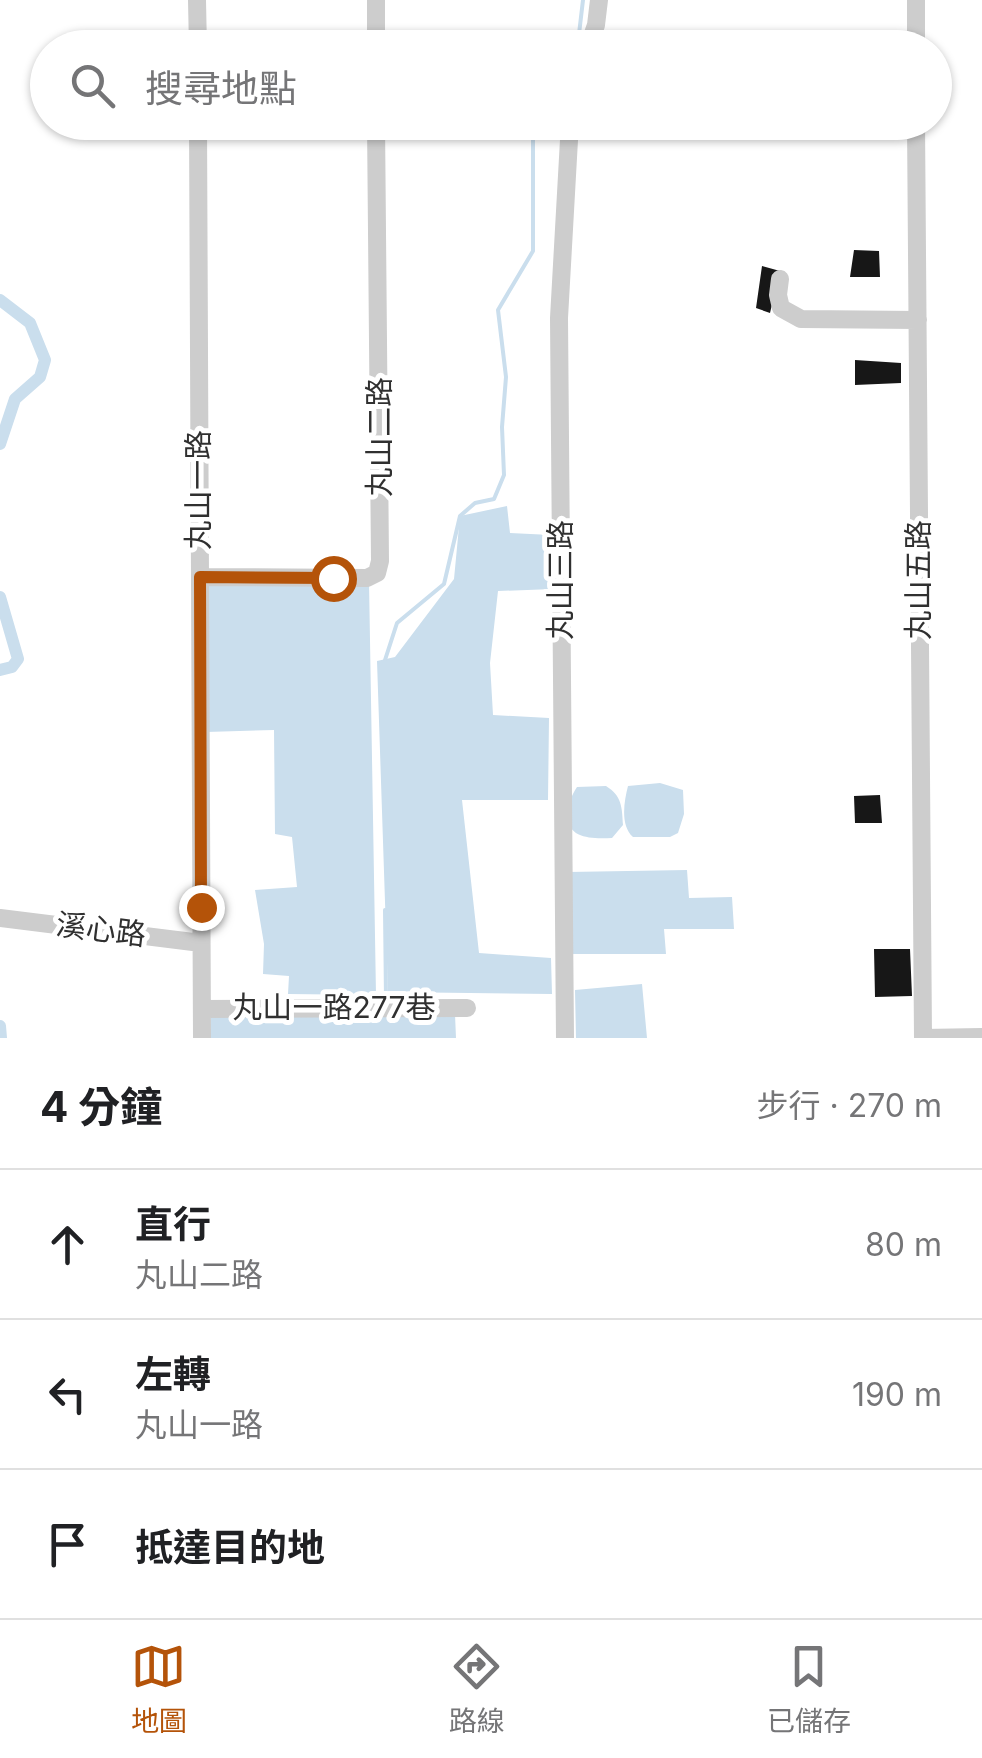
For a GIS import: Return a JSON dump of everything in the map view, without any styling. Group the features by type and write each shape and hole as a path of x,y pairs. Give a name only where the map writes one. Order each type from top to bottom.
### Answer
{"street":[{"path":"197,0 198,30"},
{"path":"376,0 376,30"},
{"path":"594,30 599,0"},
{"path":"916,0 916,30"},
{"name":"丸山一路","path":"198,140 202,1038"},
{"name":"丸山二路","path":"200,577 367,578 377,573 380,541 376,140"},
{"name":"丸山三路","path":"565,1038 559,318 569,140"},
{"name":"丸山五路","path":"916,140 922,1038"},
{"path":"780,278 781,308 802,319 918,320"},
{"name":"溪心路","path":"0,918 202,942"},
{"name":"丸山一路277巷","path":"202,1009 466,1008"},
{"path":"922,1038 982,1037"}],"water":[{"path":"507,506 510,533 551,535 553,589 498,591 490,663 493,715 549,718 548,800 462,800 479,953 551,958 552,994 388,992 377,661 395,657 454,579 460,516"},
{"path":"369,581 376,995 288,994 289,976 263,974 264,944 255,890 297,887 292,837 275,834 274,730 206,732 204,583"},
{"path":"660,783 683,790 684,814 678,833 670,837 633,837 625,820 628,786"},
{"path":"606,786 620,802 623,825 612,838 581,836 568,821 577,787"},
{"path":"687,870 689,898 732,897 734,929 664,929 666,954 571,954 568,872"},
{"path":"642,984 647,1038 576,1038 575,990"},
{"path":"455,1014 456,1038 210,1038 211,1015"}],"building":[{"path":"854,250 879,251 880,277 850,277"},
{"path":"762,266 780,271 770,313 756,308"},
{"path":"855,360 901,363 901,383 855,385"},
{"path":"880,795 882,823 855,823 854,796"},
{"path":"874,949 910,949 912,996 875,997"}],"waterway":[{"path":"579,30 583,0"},
{"path":"385,660 397,623 444,584 460,516 475,503 494,499 504,475 506,377 498,310 533,251 533,140"},
{"path":"0,300 30,323 45,360 40,377 15,399 0,444"},
{"path":"0,597 18,659 12,667 0,670"},
{"path":"385,910 386,1000"},
{"path":"0,1026 1,1038"}],"route":[{"path":"201,907 200,577 333,578"}]}
